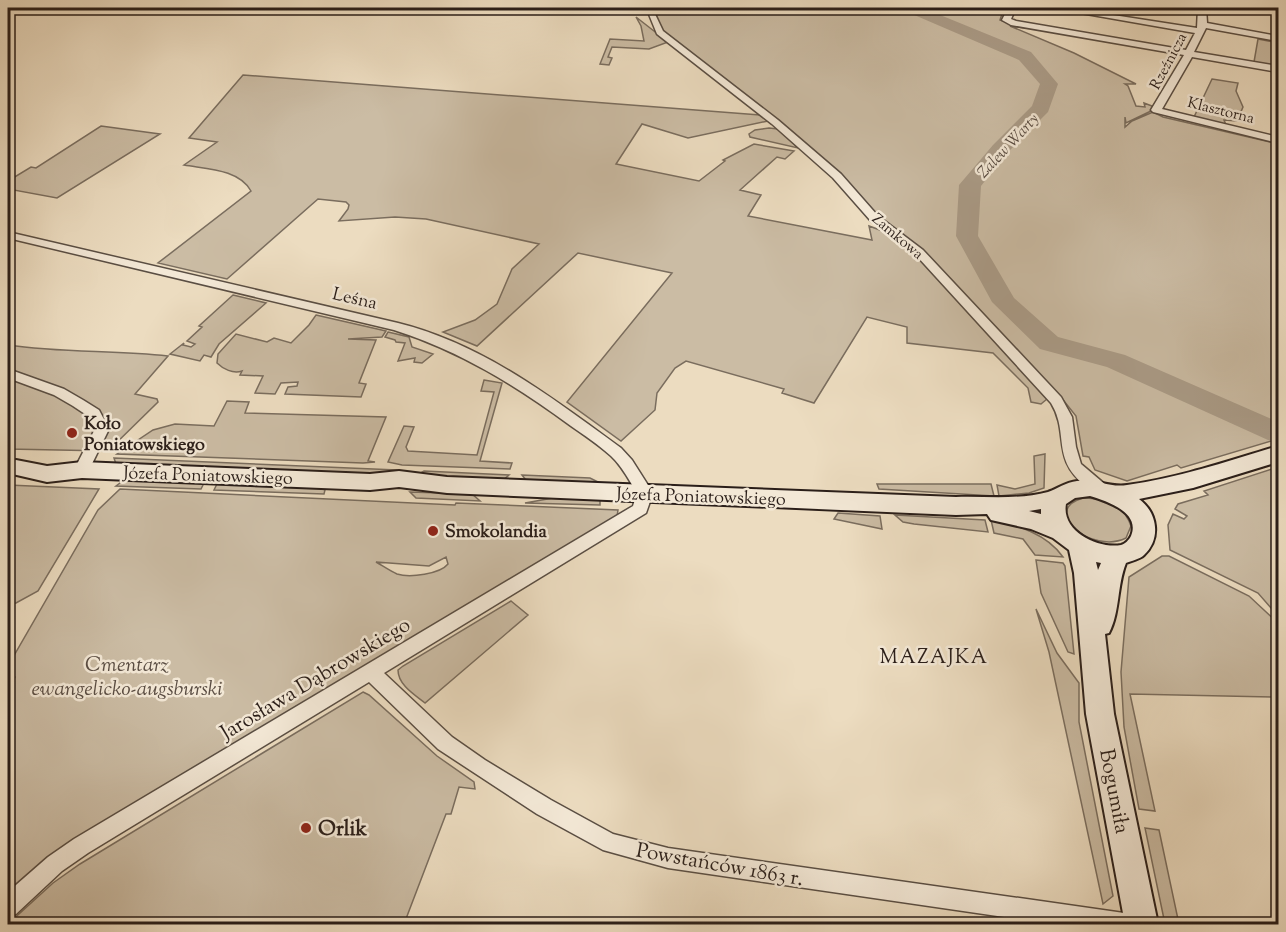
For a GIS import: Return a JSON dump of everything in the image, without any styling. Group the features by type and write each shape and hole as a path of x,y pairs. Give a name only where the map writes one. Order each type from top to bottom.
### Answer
{"street":[{"path":"1012,8 1006,20 1014,23 1278,69"},
{"path":"1056,8 1278,38"},
{"path":"1201,28 1202,8"},
{"name":"Zamkowa","path":"651,14 660,32 775,122 837,176 874,218 919,252 1064,410 1068,419 1069,446 1074,466 1061,495"},
{"name":"Rzeźnicza","path":"1156,110 1190,53 1201,28"},
{"name":"Klasztorna","path":"1156,110 1278,140"},
{"name":"Leśna","path":"8,235 389,324 460,348 522,383 616,452 627,464 645,493"},
{"path":"8,373 59,392 94,413 102,429 82,470"},
{"path":"1074,466 1108,492 1136,510 1144,523 1146,535 1139,546 1117,554 1098,552 1071,538 1052,514 1053,506 1061,495 1082,488 1108,492 1125,494 1193,480 1278,454"},
{"name":"Józefa Poniatowskiego","path":"12,467 47,474 82,470 370,482 397,488 447,485 956,506 1018,504 1061,495"},
{"path":"1144,523 1154,506 1193,480"},
{"name":"Jarosława Dąbrowskiego","path":"8,906 55,864 81,846 640,508 645,493"},
{"name":"Józefa Poniatowskiego","path":"956,506 1034,521 1071,538"},
{"name":"Bogumiła","path":"1071,538 1086,573 1100,714 1142,924"},
{"name":"Bogumiła","path":"1096,656 1107,579 1117,554"},
{"name":"Powstańców 1863 r.","path":"371,672 445,743 544,807 610,843 639,852 680,860 1124,924"}],"green space":[{"path":"641,8 967,8 980,13 998,8 1003,11 1000,20 1025,28 1010,26 1074,53 1136,84 1125,84 1136,106 1145,107 1144,103 1152,106 1151,111 1126,123 1125,117 1125,127 1132,121 1153,112 1163,117 1278,144 1278,439 1181,468 1177,465 1127,481 1095,470 1089,457 1083,456 1076,416 1060,396 923,251 884,225 863,200 665,33 655,19"},
{"path":"636,17 668,42 649,49 612,47 608,57 612,58 609,65 600,64 610,39 644,41 641,26"},
{"path":"1258,39 1278,43 1278,67 1254,62"},
{"path":"243,75 760,115 768,121 688,138 642,124 616,164 699,181 725,161 723,160 754,144 794,151 785,159 777,157 740,190 761,195 748,216 872,240 869,226 888,233 914,253 1047,399 1041,404 1031,402 1028,388 993,353 907,343 907,327 867,317 814,403 782,393 784,389 686,361 675,368 657,393 655,410 621,441 567,402 672,273 578,253 477,346 443,332 475,320 497,304 512,269 539,244 426,219 395,217 339,221 349,205 346,202 318,199 227,279 158,263 251,191 239,178 230,174 184,165 217,142 189,138"},
{"path":"1212,79 1238,83 1236,91 1243,107 1237,121 1224,120 1226,125 1194,117"},
{"path":"101,126 160,134 57,198 8,189 8,181 31,167 36,168"},
{"path":"778,129 798,148 750,137 749,134 755,130"},
{"path":"233,295 266,303 219,344 211,357 204,355 200,361 170,354 184,343 183,345 191,347 195,344 187,341 202,327 199,326"},
{"path":"316,315 386,331 382,337 348,339 376,340 359,383 366,384 361,397 285,394 288,387 297,386 298,382 281,383 275,394 255,393 263,376 240,375 242,371 228,370 217,363 218,354 236,334 267,342 274,338 291,343"},
{"path":"388,332 409,337 412,347 433,354 422,363 414,362 415,358 398,361 405,343 385,337"},
{"path":"8,345 168,356 135,394 157,399 158,402 108,451 8,449"},
{"path":"484,380 502,383 480,461 512,463 510,469 402,465 388,462 404,426 414,427 406,447 408,451 477,455 494,392 481,391"},
{"path":"227,401 249,402 245,413 386,417 368,461 375,462 117,454 153,430 175,424 214,426"},
{"path":"1045,454 1044,488 1029,493 999,496 997,485 1015,489 1035,484 1034,456"},
{"path":"114,458 397,470 403,475 116,464"},
{"path":"1278,467 1278,616 1258,593 1170,550 1168,525 1173,514 1184,519 1187,516 1175,509 1178,504 1208,495 1204,491"},
{"path":"424,471 509,475 503,480 415,476"},
{"path":"522,475 590,478 600,483 526,480"},
{"path":"124,480 204,483 201,489 116,486"},
{"path":"217,484 325,490 324,494 214,490"},
{"path":"877,484 991,484 994,496 879,489"},
{"path":"8,485 99,489 38,591 16,603 8,604"},
{"name":"Cmentarz ewangelicko-augsburski","path":"120,489 455,505 456,503 618,510 617,516 93,829 44,861 8,895 8,691 15,677 8,673 8,666 98,510","holes":["446,557 448,564 432,573 409,576 397,574 376,562 429,566"]},
{"path":"410,492 472,494 480,501 416,498"},
{"path":"553,498 600,500 600,505 525,503"},
{"path":"1083,498 1106,501 1124,513 1131,526 1126,538 1113,542 1099,541 1075,529 1068,521 1066,512 1071,504"},
{"path":"838,513 880,516 882,529 834,519"},
{"path":"895,515 985,520 988,532 903,522"},
{"path":"991,520 1031,532 1049,542 1063,557 1035,555 1023,539 994,533"},
{"path":"1162,556 1169,556 1249,596 1278,623 1278,697 1130,694 1155,811 1139,809 1124,727 1121,672 1129,577"},
{"path":"1036,560 1063,563 1065,566 1074,654 1068,652 1041,593"},
{"path":"511,601 528,615 425,703 404,685 398,670 403,666"},
{"path":"1036,609 1057,653 1079,683 1079,722 1113,896 1103,904 1049,652"},
{"path":"363,692 437,756 474,782 475,789 459,787 451,814 446,814 404,924 8,924 53,883 80,864"},
{"path":"1145,828 1159,830 1179,924 1165,924"}],"waterway":[{"name":"Zalew Warty","path":"911,8 1025,56 1049,84 1041,108 1000,149 970,185 967,236 1004,302 1049,343 1116,361 1278,433"}],"place":[{"name":"Koło Poniatowskiego","path":"72,433"},
{"name":"Smokolandia","path":"433,531"},
{"name":"Orlik","path":"306,828"}],"district":[{"name":"MAZAJKA","path":"934,656"}]}
